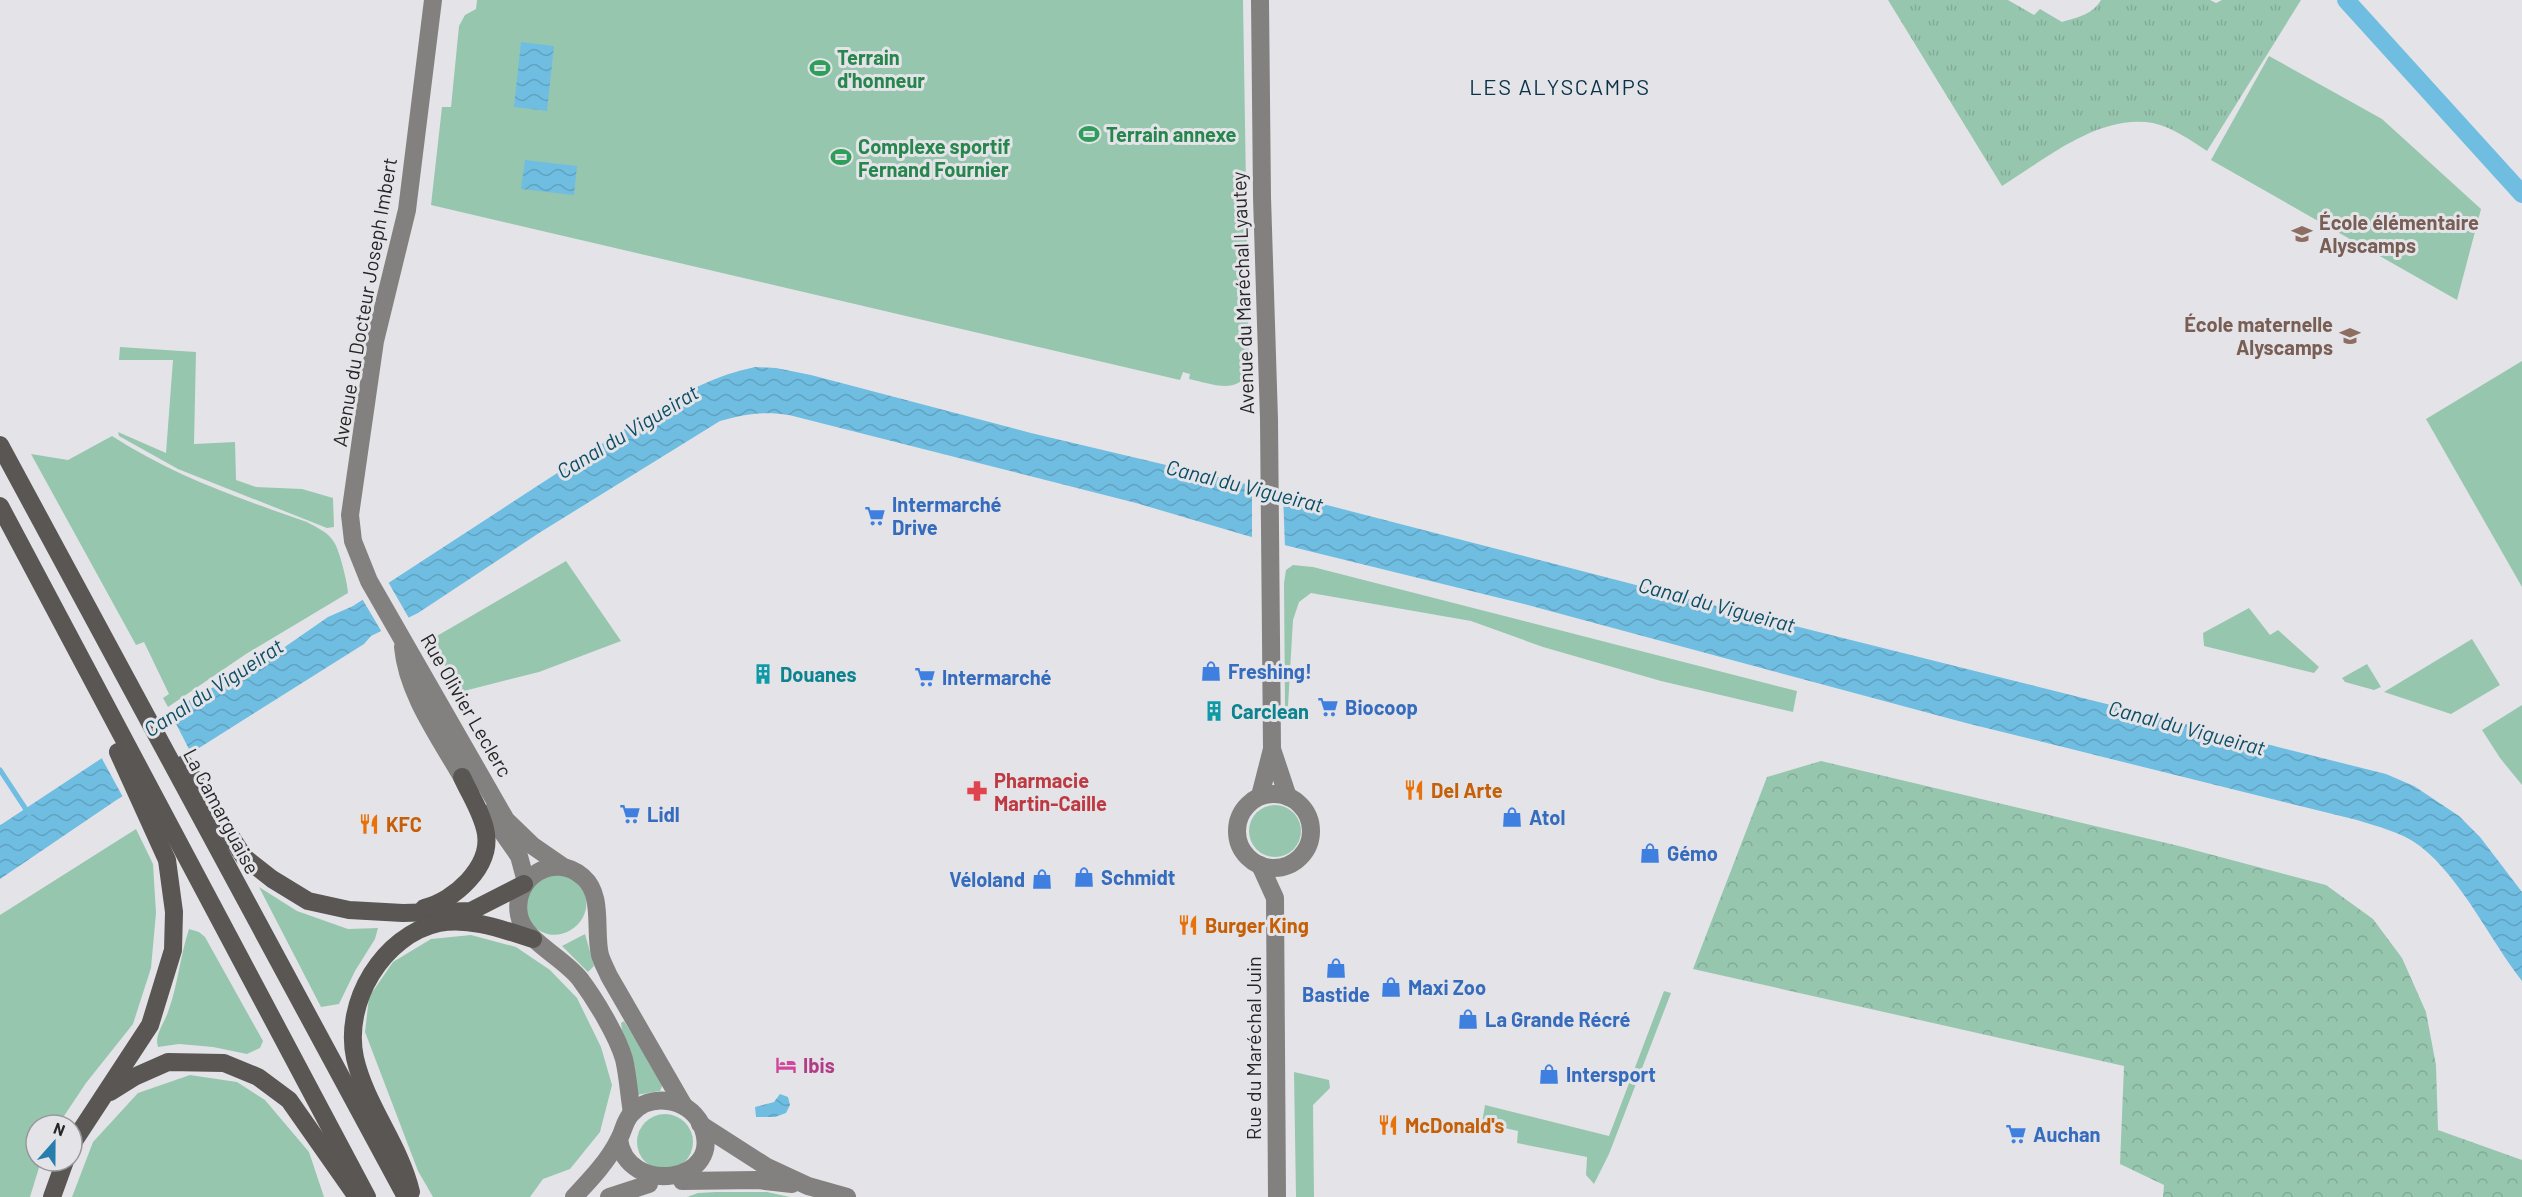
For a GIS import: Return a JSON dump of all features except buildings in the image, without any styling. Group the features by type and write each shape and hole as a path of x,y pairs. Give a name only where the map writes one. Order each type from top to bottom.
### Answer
{"highway":[{"name":"La Camarguaise","path":"0,445 58,554 187,781 406,1197"},
{"path":"0,506 150,803 367,1197"},
{"path":"403,913 435,906 447,900 476,870 486,845 485,832 462,777"},
{"path":"187,781 244,857 272,879 308,901 349,910 403,913 471,911 525,883"},
{"path":"84,1124 150,1025 173,950 174,912 167,860 150,803"},
{"path":"413,1197 407,1173 363,1084 354,1056 352,1028 362,993 374,969 389,950 404,938 439,923 472,922 533,939"},
{"path":"106,1094 134,1077 168,1062 224,1063 258,1077 289,1100 357,1197"},
{"path":"52,1197 61,1173"}],"main road":[{"name":"Avenue du Docteur Joseph Imbert","path":"402,636 369,580 353,542 350,515 375,341 407,210 433,0"},
{"name":"Avenue du Maréchal Lyautey","path":"1260,0 1272,749"},
{"name":"Rue Olivier Leclerc","path":"402,636 404,662 419,699 462,777 481,800 519,856 525,883 518,898 518,914 523,928 580,979 598,1008 624,1059 632,1113"},
{"name":"Rue Olivier Leclerc","path":"402,636 506,820 533,846 562,866 575,871 590,886 596,908 600,955 609,976 684,1106"},
{"path":"1260,796 1272,749"},
{"path":"1272,749 1288,797"},
{"path":"1274,794 1288,797 1302,807 1307,814 1311,830 1308,846 1291,864 1275,868 1260,865 1243,852 1237,832 1240,814 1245,807 1260,796 1274,794"},
{"name":"Rue du Maréchal Juin","path":"1275,898 1291,864"},
{"name":"Rue du Maréchal Juin","path":"1260,865 1275,898 1277,1197"},
{"path":"525,883 533,873 547,867 562,866"},
{"path":"649,1184 636,1177 626,1166 621,1153 620,1139 623,1125 632,1113 643,1104 657,1100 671,1101 684,1106 694,1114 705,1136 705,1150 696,1168 682,1181"},
{"path":"700,1124 767,1167 808,1186"},
{"path":"574,1197 620,1139"},
{"path":"609,1197 649,1184 757,1180 808,1186 847,1197"}],"green space":[{"name":"Complexe sportif Fernand Fournier","path":"477,0 1243,0 1249,371 1244,379 1230,386 1189,379 1190,374 1183,372 1180,380 431,205 442,107 451,107 459,26 465,15 476,9"},
{"path":"1888,0 2008,0 2034,15 2040,9 2062,22 2089,12 2101,0 2210,0 2216,3 2222,0 2301,0 2207,151 2181,134 2153,123 2133,122 2112,125 2073,141 2002,186"},
{"path":"2269,56 2382,119 2481,209 2457,300 2211,160"},
{"path":"120,347 196,352 194,444 235,442 236,480 256,487 302,489 333,498 334,527 327,528 178,469 119,436 118,432 166,453 173,360 119,360"},
{"path":"2522,361 2522,587 2426,419"},
{"path":"112,436 182,474 307,522 322,530 329,535 336,546 348,593 246,654 168,707 163,698 169,694 144,642 136,645 31,454 68,460"},
{"path":"566,561 621,641 539,672 460,692 430,640"},
{"path":"1293,565 1313,567 1797,691 1793,712 1661,681 1543,647 1471,621 1311,593 1299,602 1293,620 1288,706 1285,707 1284,583 1286,570"},
{"path":"2249,608 2270,635 2278,630 2319,667 2314,673 2204,646 2203,633"},
{"path":"2472,639 2500,685 2451,714 2384,692"},
{"path":"2367,664 2381,687 2374,690 2345,682 2342,678"},
{"path":"2522,705 2522,785 2500,758 2482,730"},
{"path":"1821,761 2179,846 2326,885 2373,919 2402,958 2426,1012 2436,1065 2438,1130 2522,1160 2522,1197 2163,1197 2164,1185 2120,1164 2124,1066 1693,969 1767,777"},
{"path":"1275,805 1289,809 1297,817 1301,831 1297,845 1289,853 1275,857 1261,853 1253,845 1249,831 1253,817 1261,809"},
{"path":"136,829 153,864 156,913 151,968 133,1024 86,1083 66,1113 24,1113 24,1173 37,1173 30,1197 0,1197 0,915"},
{"path":"550,873 572,877 585,895 586,905 579,923 563,934 553,935 542,932 532,924 527,915 526,892"},
{"path":"259,887 297,911 348,929 378,928 375,939 355,971 339,1004 321,1007"},
{"path":"189,929 205,937 263,1041 260,1048 247,1054 213,1047 179,1044 158,1047 158,1034 171,1002"},
{"path":"585,934 594,966 588,972 562,946"},
{"path":"471,935 516,947 550,970 577,998 601,1047 612,1085 600,1132 570,1169 543,1179 530,1197 433,1197 418,1171 365,1032 369,997 393,962 431,939"},
{"path":"1664,991 1671,993 1609,1154 1594,1184 1586,1175 1587,1157 1517,1143 1518,1131 1482,1123 1485,1105 1609,1136"},
{"path":"624,1021 663,1084 660,1091 636,1095 622,1031 621,1023"},
{"path":"1294,1072 1329,1080 1330,1088 1313,1105 1314,1197 1296,1197"},
{"path":"190,1075 237,1082 265,1100 309,1152 324,1197 72,1197 81,1173 84,1173 84,1166 93,1142 138,1093"},
{"path":"660,1114 670,1114 685,1122 691,1131 693,1142 691,1153 685,1162 670,1170 660,1170 649,1165 642,1158 637,1147 637,1137 642,1126 649,1119"},
{"path":"767,1192 790,1197 687,1197 698,1193"}],"water":[{"path":"521,42 554,46 547,111 514,107"},
{"path":"525,160 577,166 574,195 521,189"},
{"name":"Canal du Vigueirat","path":"755,367 776,368 811,375 1031,433 1238,482 1775,621 2386,774 2414,786 2459,816 2480,837 2522,892 2522,981 2449,875 2420,846 2398,833 2357,820 1966,723 1520,603 1248,536 1136,503 789,415 771,413 746,415 720,421 539,533 418,613 371,636 364,644 115,801 0,879 0,825 190,700 279,651 328,617 353,606 651,412 701,385"},
{"path":"780,1094 788,1097 790,1105 786,1113 775,1117 756,1117 755,1107 774,1102"}],"pier":[{"path":"1252,483 1283,492 1285,548 1252,540"},
{"path":"387,580 410,620 383,634 361,597"},
{"path":"169,710 192,755 124,799 100,755"}],"waterway":[{"path":"2346,0 2522,194"},
{"path":"0,770 29,814"}],"place":[{"name":"Terrain d'honneur","path":"820,68"},
{"name":"Terrain annexe","path":"1089,134"},
{"name":"Complexe sportif Fernand Fournier","path":"841,157"},
{"name":"École élémentaire Alyscamps","path":"2302,234"},
{"name":"École maternelle Alyscamps","path":"2350,336"},
{"name":"Intermarché Drive","path":"875,516"},
{"name":"Freshing!","path":"1211,671"},
{"name":"Douanes","path":"763,674"},
{"name":"Intermarché","path":"925,677"},
{"name":"Biocoop","path":"1328,707"},
{"name":"Carclean","path":"1214,711"},
{"name":"Del Arte","path":"1414,790"},
{"name":"Pharmacie Martin-Caille","path":"977,791"},
{"name":"Lidl","path":"630,814"},
{"name":"Atol","path":"1512,817"},
{"name":"KFC","path":"369,824"},
{"name":"Gémo","path":"1650,853"},
{"name":"Schmidt","path":"1084,877"},
{"name":"Véloland","path":"1042,879"},
{"name":"Burger King","path":"1188,925"},
{"name":"Bastide","path":"1336,968"},
{"name":"Maxi Zoo","path":"1391,987"},
{"name":"La Grande Récré","path":"1468,1019"},
{"name":"Ibis","path":"786,1065"},
{"name":"Intersport","path":"1549,1074"},
{"name":"McDonald's","path":"1388,1125"},
{"name":"Auchan","path":"2016,1134"}],"district":[{"name":"LES ALYSCAMPS","path":"1560,86"}]}
